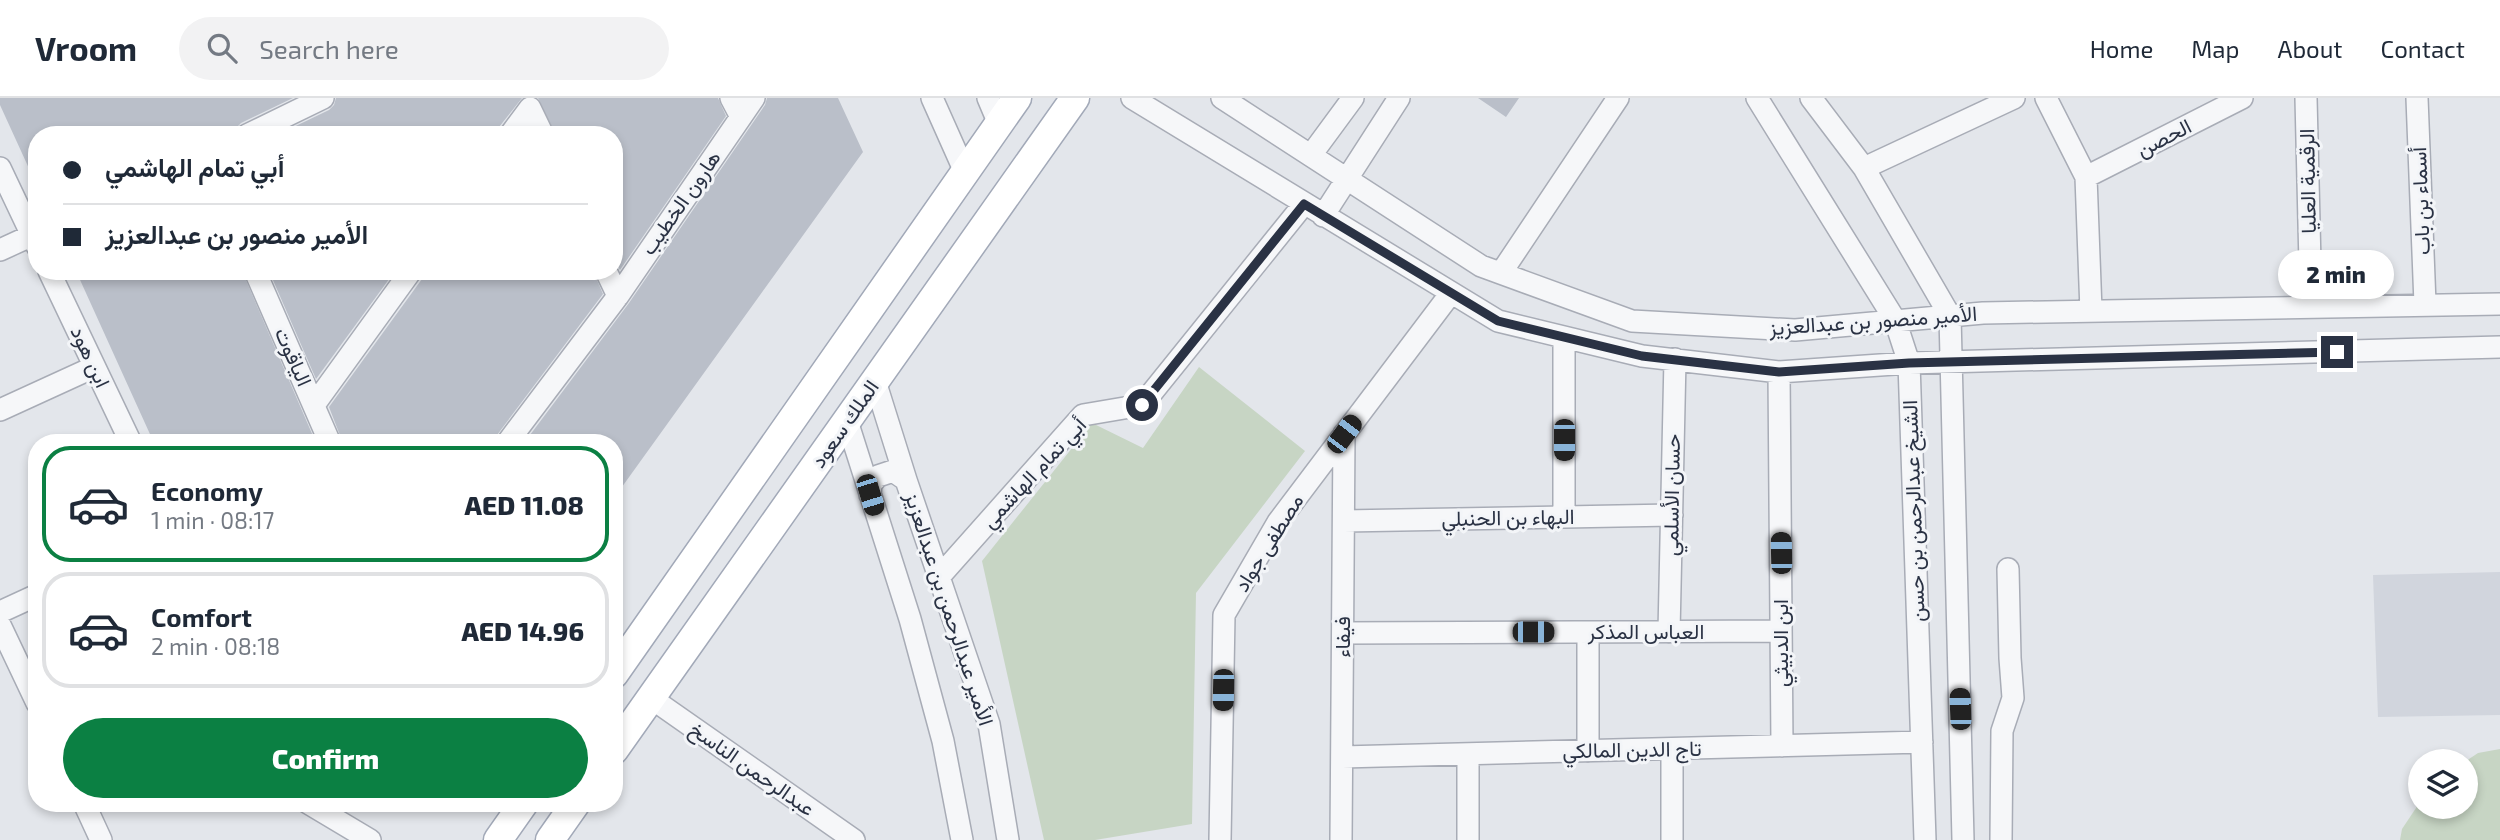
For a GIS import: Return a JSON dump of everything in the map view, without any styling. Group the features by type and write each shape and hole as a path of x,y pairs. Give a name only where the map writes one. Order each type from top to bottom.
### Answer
{"main road":[{"path":"623,661 1017,98"},
{"name":"الملك سعود","path":"623,737 1075,98"},
{"path":"498,840 518,812"},
{"path":"550,840 570,812"}],"street":[{"path":"265,126 323,98"},
{"path":"731,98 741,117"},
{"name":"هارون الخطيب","path":"514,434 618,296 754,98"},
{"path":"932,98 965,172"},
{"path":"988,98 999,124"},
{"name":"الأمير منصور بن عبدالعزيز","path":"1132,98 1498,321 1642,356 1779,372 1909,363 2500,347"},
{"name":"الأمير منصور بن عبدالعزيز","path":"1222,98 1481,266 1632,321 1795,330 1983,313 2500,303"},
{"path":"1311,155 1353,98"},
{"path":"1324,216 1399,98"},
{"path":"1501,273 1618,98"},
{"name":"الشيخ عبدالرحمن بن حسن","path":"1756,98 1895,320 1909,363 1925,840"},
{"path":"1811,98 1864,168 1950,316"},
{"path":"1864,168 2014,98"},
{"path":"2046,98 2086,177 2091,311"},
{"name":"الحصن","path":"2086,177 2242,98"},
{"name":"الرقمية العليا","path":"2306,98 2311,306"},
{"name":"أسماء بن باب","path":"2417,98 2424,303"},
{"path":"517,126 530,108 539,126"},
{"path":"0,168 28,224"},
{"name":"أبي تمام الهاشمي","path":"939,577 1083,415 1142,405 1304,204"},
{"path":"0,250 28,240"},
{"name":"ابن هود","path":"53,280 127,434"},
{"name":"الياقوت","path":"259,280 326,434"},
{"path":"314,405 404,280"},
{"path":"610,280 618,296"},
{"name":"مصطفى جواد","path":"1220,840 1224,615 1278,522 1451,293"},
{"name":"الشيخ عبدالرحمن بن حسن","path":"1950,316 1963,840"},
{"path":"1564,337 1564,517"},
{"name":"حسان الأسلمي","path":"1669,632 1675,359"},
{"path":"0,410 94,367"},
{"name":"ابن الدبيثي","path":"1779,372 1782,746"},
{"name":"الأمير عبدالرحمن بن عبدالعزيز","path":"875,381 989,724 1008,840"},
{"name":"الأمير عبدالرحمن بن عبدالعزيز","path":"847,421 910,619 943,741 962,840"},
{"name":"فيفاء","path":"1341,840 1344,434"},
{"path":"870,495 874,480 885,472 893,471 906,480"},
{"name":"البهاء بن الحنبلي","path":"1343,520 1672,515"},
{"path":"2001,840 2002,732 2013,698 2008,569"},
{"path":"0,612 28,599"},
{"path":"0,625 28,684"},
{"name":"العباس المذكر","path":"1343,634 1781,631"},
{"path":"1588,632 1588,751"},
{"name":"عبدالرحمن الناسخ","path":"650,698 830,833 854,840"},
{"name":"تاج الدين المالكي","path":"1342,757 1922,742"},
{"path":"1672,749 1672,840"},
{"path":"1468,754 1468,840"},
{"path":"88,812 101,840"},
{"path":"323,812 370,840"}],"shaded area":[{"path":"2500,572 2500,715 2378,717 2373,575"}],"green space":[{"path":"1199,367 1305,451 1196,593 1192,824 1095,840 1044,840 982,561 1092,423 1143,448"},
{"path":"2500,749 2500,840 2400,840 2402,829 2409,819 2478,819 2478,753"}],"building":[{"path":"0,98 293,98 238,126 28,126 28,166 0,105"},
{"path":"336,98 522,98 500,126 296,126 334,105"},
{"path":"538,98 718,98 726,116 623,266 623,126 552,126"},
{"path":"767,98 838,98 863,152 623,485 623,434 531,434 629,303 765,105"},
{"path":"1478,98 1519,98 1506,117"},
{"path":"80,280 246,280 312,434 150,434"},
{"path":"273,280 388,280 316,379"},
{"path":"421,280 597,280 603,294 498,434 340,434 329,407"}],"route":[{"path":"1142,405 1304,204 1498,321 1642,356 1779,372 1909,363 2337,352"}]}
